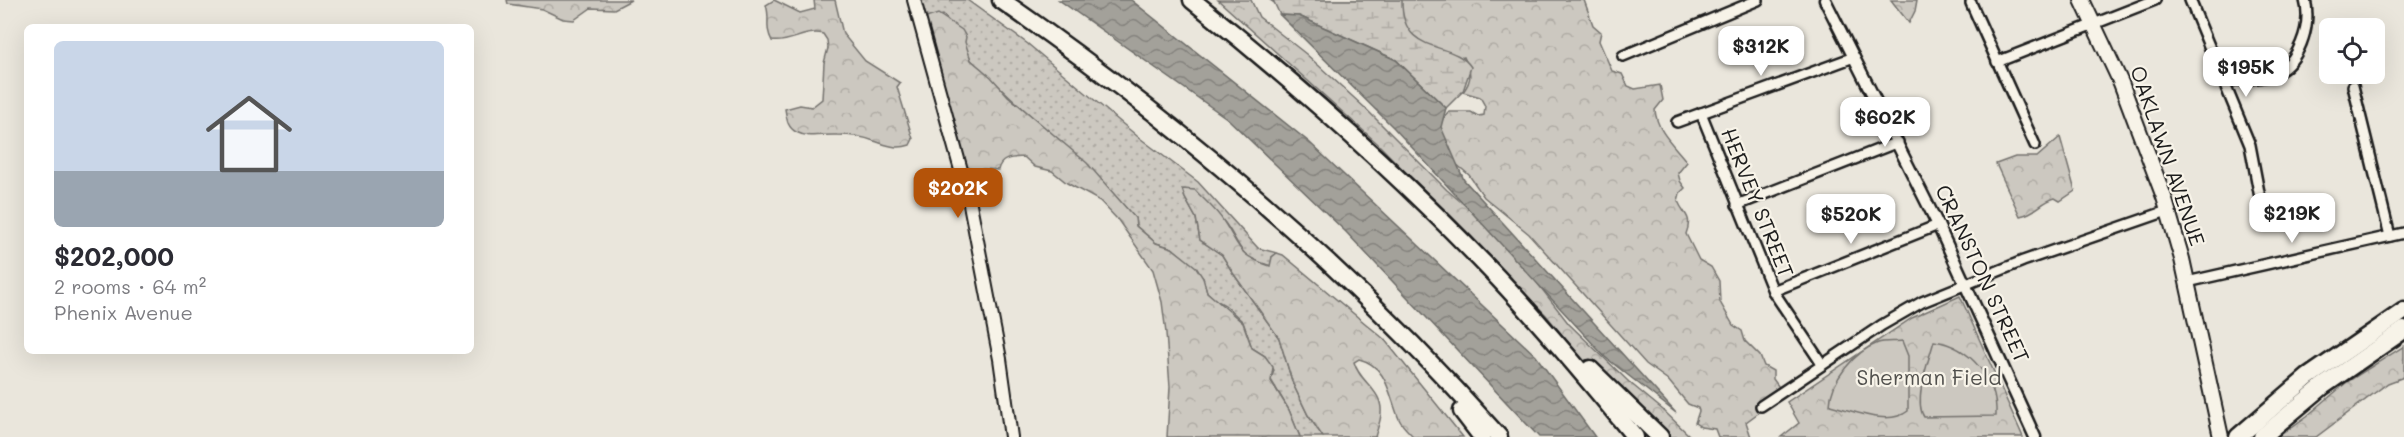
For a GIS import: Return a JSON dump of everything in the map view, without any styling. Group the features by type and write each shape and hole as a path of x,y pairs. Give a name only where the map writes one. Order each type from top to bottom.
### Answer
{"highway":[{"path":"1001,0 1109,77 1211,159 1302,238 1390,322 1499,437"},
{"path":"1192,0 1286,76 1436,215 1500,281 1635,437"},
{"path":"1500,281 1548,323 1587,366 1660,437"},
{"path":"2236,437 2332,359 2404,311"},
{"path":"1390,322 1482,437"},
{"path":"2262,437 2324,386 2404,330"}],"main road":[{"path":"914,0 969,199 1000,359 1011,437"},
{"name":"OAKLAWN AVENUE","path":"2082,0 2121,83 2168,211 2187,282 2221,437"}],"street":[{"path":"1623,56 1758,0"},
{"name":"CRANSTON STREET","path":"1825,0 1938,225 2035,437"},
{"path":"1997,62 2155,0"},
{"path":"2190,0 2250,145 2262,208"},
{"path":"2225,81 2265,77 2282,69 2296,51 2306,31 2308,15 2305,0"},
{"path":"1971,3 2035,145"},
{"path":"1677,122 1854,57"},
{"path":"2353,86 2390,236"},
{"name":"HERVEY STREET","path":"1701,113 1773,291 1822,364"},
{"path":"1737,205 1898,142"},
{"path":"1761,406 1904,311 2023,261 2168,211"},
{"path":"1773,291 1938,225"},
{"path":"2187,282 2404,233"}],"green space":[{"path":"507,0 631,0 614,9 591,8 574,20 563,19 542,9 508,4"},
{"path":"774,0 800,13 815,9 814,0 835,0 843,34 865,61 900,83 897,87 913,139 910,145 892,146 846,135 806,135 791,128 785,109 800,105 812,107 822,99 827,40 823,34 810,33 772,41 768,31 766,5"},
{"path":"914,0 967,0 1028,44 1137,136 1198,182 1258,248 1277,253 1272,257 1271,266 1251,258 1242,250 1222,220 1185,198 1196,218 1200,240 1222,255 1279,338 1293,384 1308,415 1323,437 1300,437 1289,410 1271,380 1274,370 1265,356 1252,348 1243,322 1207,292 1203,278 1172,248 1156,243 1136,226 1135,218 1110,190 971,60 960,36 943,15 920,20"},
{"path":"1218,0 1251,0 1259,17 1306,54 1364,107 1447,190 1499,234 1569,324 1691,437 1660,437 1592,372 1546,315 1377,143"},
{"path":"1270,0 1584,0 1593,25 1601,32 1599,41 1612,71 1622,74 1628,86 1635,89 1660,85 1663,100 1655,110 1656,118 1667,138 1687,162 1678,173 1685,188 1680,193 1678,201 1689,223 1686,234 1699,260 1711,267 1719,281 1720,302 1733,325 1742,331 1745,341 1760,356 1764,366 1773,371 1773,379 1784,394 1746,422 1751,437 1718,437 1715,429 1701,427 1695,423 1698,408 1688,404 1668,380 1646,364 1529,234 1484,197 1469,175 1435,146 1442,120 1449,112 1471,112 1478,116 1484,115 1485,106 1480,97 1463,92 1470,75 1464,57 1414,61 1381,53 1319,28"},
{"path":"1273,0 1402,0 1404,18 1410,31 1429,45 1463,58 1471,67 1463,91 1446,108 1396,60 1299,16 1280,15"},
{"path":"1891,0 1917,0 1909,23"},
{"path":"938,14 962,30 966,37 965,42 971,60 1008,96 1087,163 1135,218 1136,226 1156,243 1172,248 1196,267 1203,278 1207,292 1243,323 1252,348 1265,356 1273,367 1271,381 1289,410 1300,437 1167,437 1170,387 1166,333 1162,302 1153,270 1118,220 1100,201 1067,183 1052,171 1035,167 1024,157 1004,160 998,170 983,169 963,175 920,20"},
{"path":"2060,137 2075,191 2060,201 2055,198 2020,216 1996,164 2015,157 2037,157"},
{"path":"1182,189 1195,190 1210,205 1245,254 1270,266 1272,257 1277,253 1283,255 1384,339 1463,437 1414,437 1400,422 1382,375 1369,363 1359,359 1354,362 1357,369 1375,392 1381,405 1375,437 1323,437 1308,415 1293,384 1279,338 1222,255 1200,240 1196,218"},
{"name":"Sherman Field","path":"1960,296 2023,437 1781,437 1799,423 1787,402 1912,318"},
{"path":"1902,341 1908,356 1908,411 1890,418 1870,416 1830,405 1831,396 1839,377 1853,360 1878,343"},
{"path":"1934,341 1959,350 1979,367 1992,390 1996,416 1924,417 1920,401 1921,390"},
{"path":"2404,346 2404,377 2388,383 2316,437 2278,437 2347,382"}],"water":[{"path":"1059,0 1131,0 1309,142 1536,356 1595,437 1539,437 1346,232 1228,119"},
{"path":"1280,15 1299,16 1396,60 1446,108 1441,127 1464,180 1676,413 1605,357 1394,128"}]}
